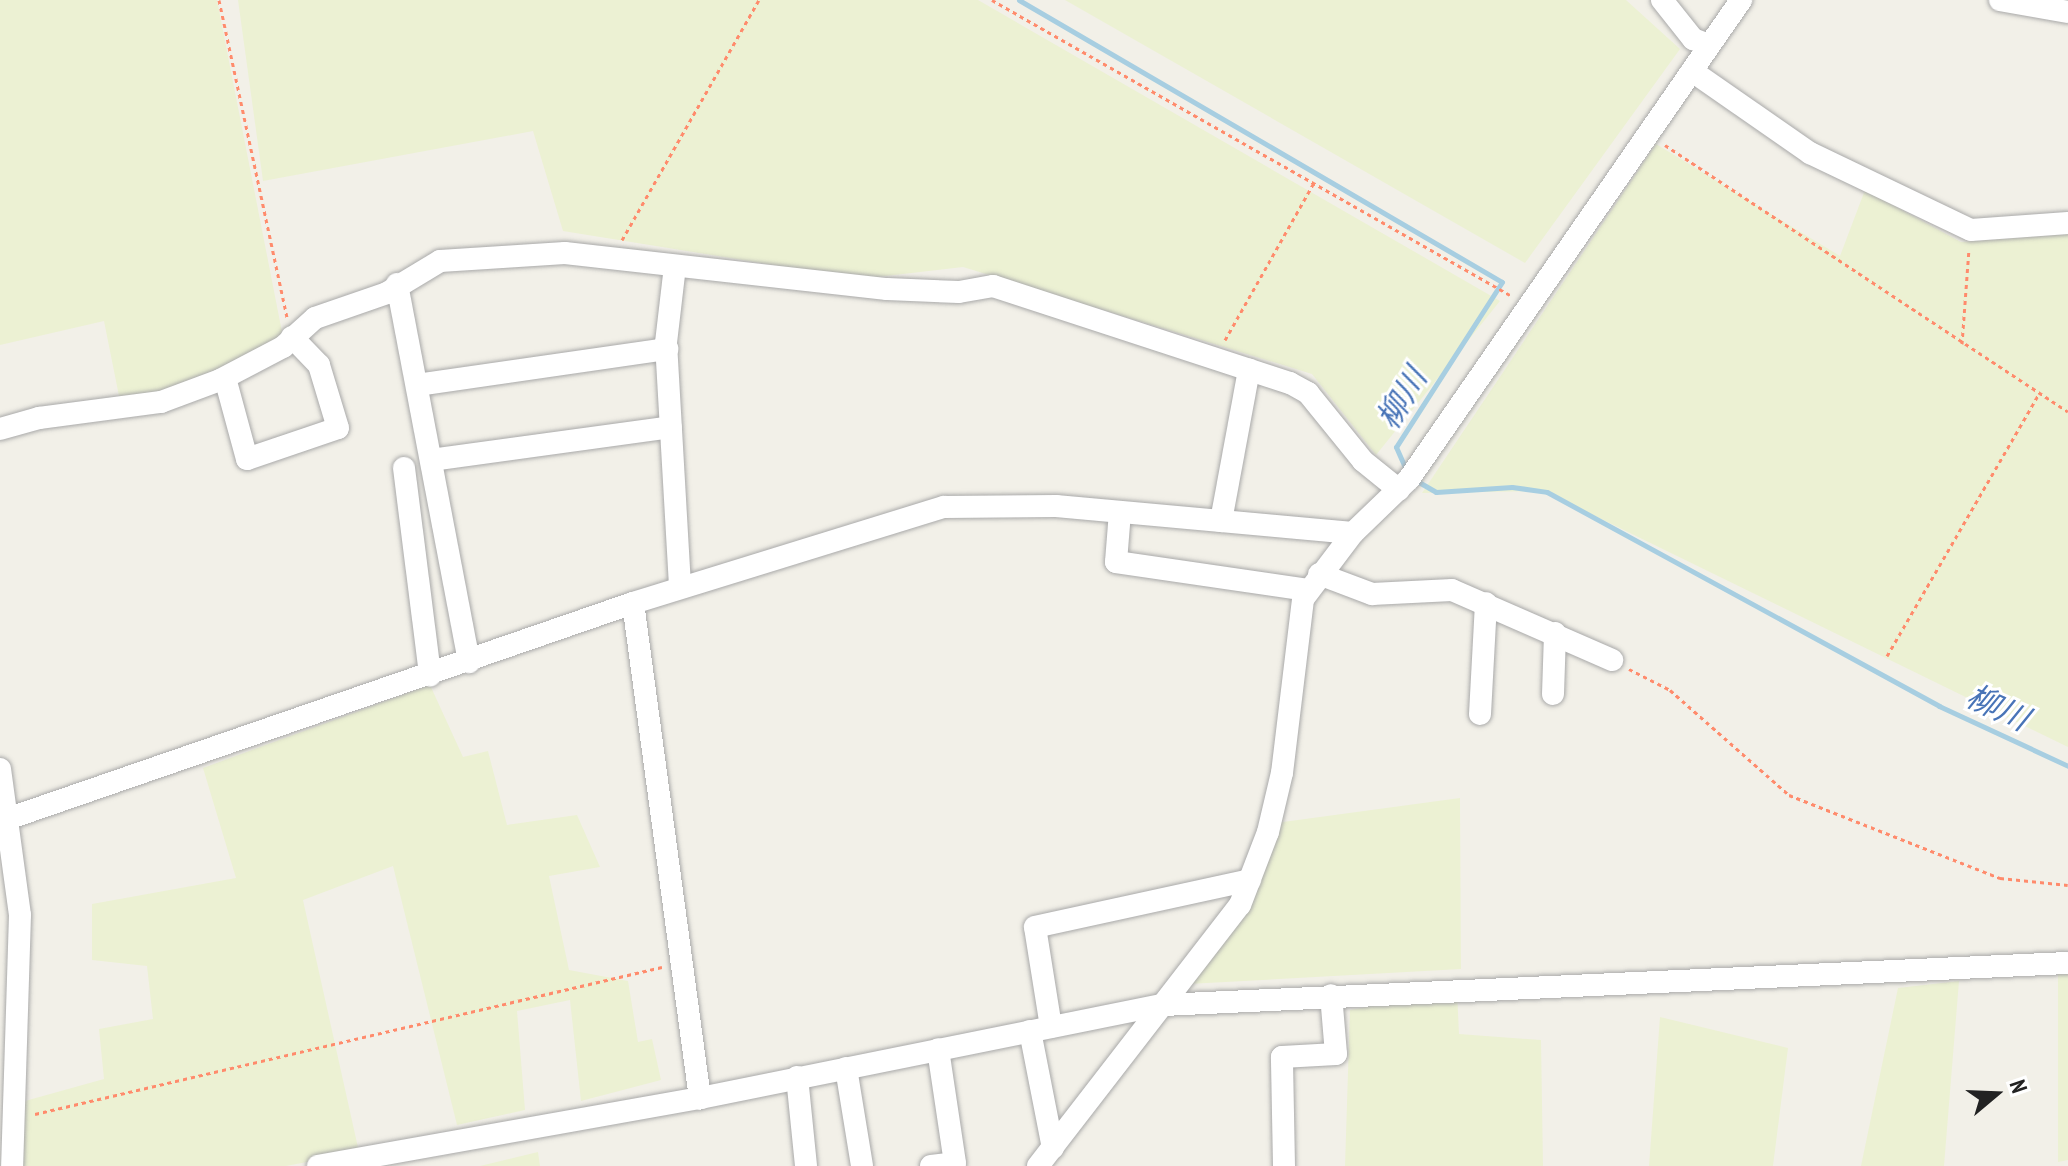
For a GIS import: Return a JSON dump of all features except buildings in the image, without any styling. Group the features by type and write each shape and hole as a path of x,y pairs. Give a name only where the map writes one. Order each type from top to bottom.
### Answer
{"street":[{"path":"1662,0 1693,39 1709,45"},
{"path":"1038,1166 1240,905 1282,773 1294,660 1314,582 1353,533 1399,490 1531,307 1741,0"},
{"path":"2000,0 2068,12"},
{"path":"1692,71 1810,153 1971,230 2068,223"},
{"path":"0,429 39,418 161,402 225,378 256,364 315,318 387,293 397,284 440,261 565,253 887,289 959,292 993,286 1215,358 1308,393 1363,461 1399,490"},
{"path":"675,266 667,349 680,588"},
{"path":"397,284 469,662"},
{"path":"225,378 247,459 338,428 319,365 292,337"},
{"path":"417,385 667,349"},
{"path":"1221,521 1249,370"},
{"path":"431,460 671,427"},
{"path":"404,468 430,675"},
{"path":"10,818 633,603 944,507 984,504 1120,512 1353,533"},
{"path":"1120,512 1116,562 1314,582 1372,594 1452,590 1612,660"},
{"path":"633,603 700,1098"},
{"path":"1480,714 1486,603"},
{"path":"1553,694 1555,633"},
{"path":"0,769 10,818 20,915 12,1166"},
{"path":"1053,1148 1035,927 1250,880"},
{"path":"318,1166 700,1098 1163,1005 1591,981 1908,974 2068,963"},
{"path":"1284,1166 1282,1057 1336,1054 1331,995"},
{"path":"931,1166 955,1163 938,1049"},
{"path":"846,1068 862,1166"},
{"path":"797,1077 806,1166"}],"path":[{"path":"219,0 292,337"},
{"path":"612,258 759,0"},
{"path":"992,0 1531,307"},
{"path":"1649,134 2068,412"},
{"path":"1215,358 1314,183"},
{"path":"1962,344 1971,230"},
{"path":"1887,656 2039,394"},
{"path":"1612,660 1670,690 1789,795 2000,878 2068,885"},
{"path":"14,1118 682,963"}],"green space":[{"path":"0,0 217,0 282,332 277,342 248,360 159,393 119,396 104,321 0,345"},
{"path":"238,0 978,0 1500,301 1376,455 1312,374 963,267 860,279 563,231 533,131 263,181"},
{"path":"1065,0 1626,0 1680,49 1525,263"},
{"path":"1656,144 1840,256 1865,190 1961,242 2068,234 2068,747 1544,491 1422,493"},
{"path":"430,685 463,757 488,751 507,825 577,815 600,867 549,876 569,970 628,981 638,1042 652,1039 661,1080 581,1101 570,1000 517,1011 525,1110 457,1125 393,866 303,900 359,1152 286,1166 23,1166 25,1101 104,1079 99,1029 153,1019 147,966 92,960 92,904 236,878 203,768"},
{"path":"1460,798 1461,969 1188,984 1269,824"},
{"path":"2058,969 2068,969 2068,1160 2058,1162"},
{"path":"1959,981 1944,1166 1861,1166 1898,988"},
{"path":"1457,991 1459,1034 1541,1040 1543,1166 1345,1166 1350,1010"},
{"path":"1660,1017 1788,1048 1773,1166 1649,1166"},
{"path":"538,1152 540,1166 480,1166"}],"waterway":[{"name":"柳川","path":"1019,0 1502,282 1396,447 1407,472"},
{"name":"柳川","path":"1417,481 1436,492 1512,487 1547,492 1939,706 2068,766"}]}
